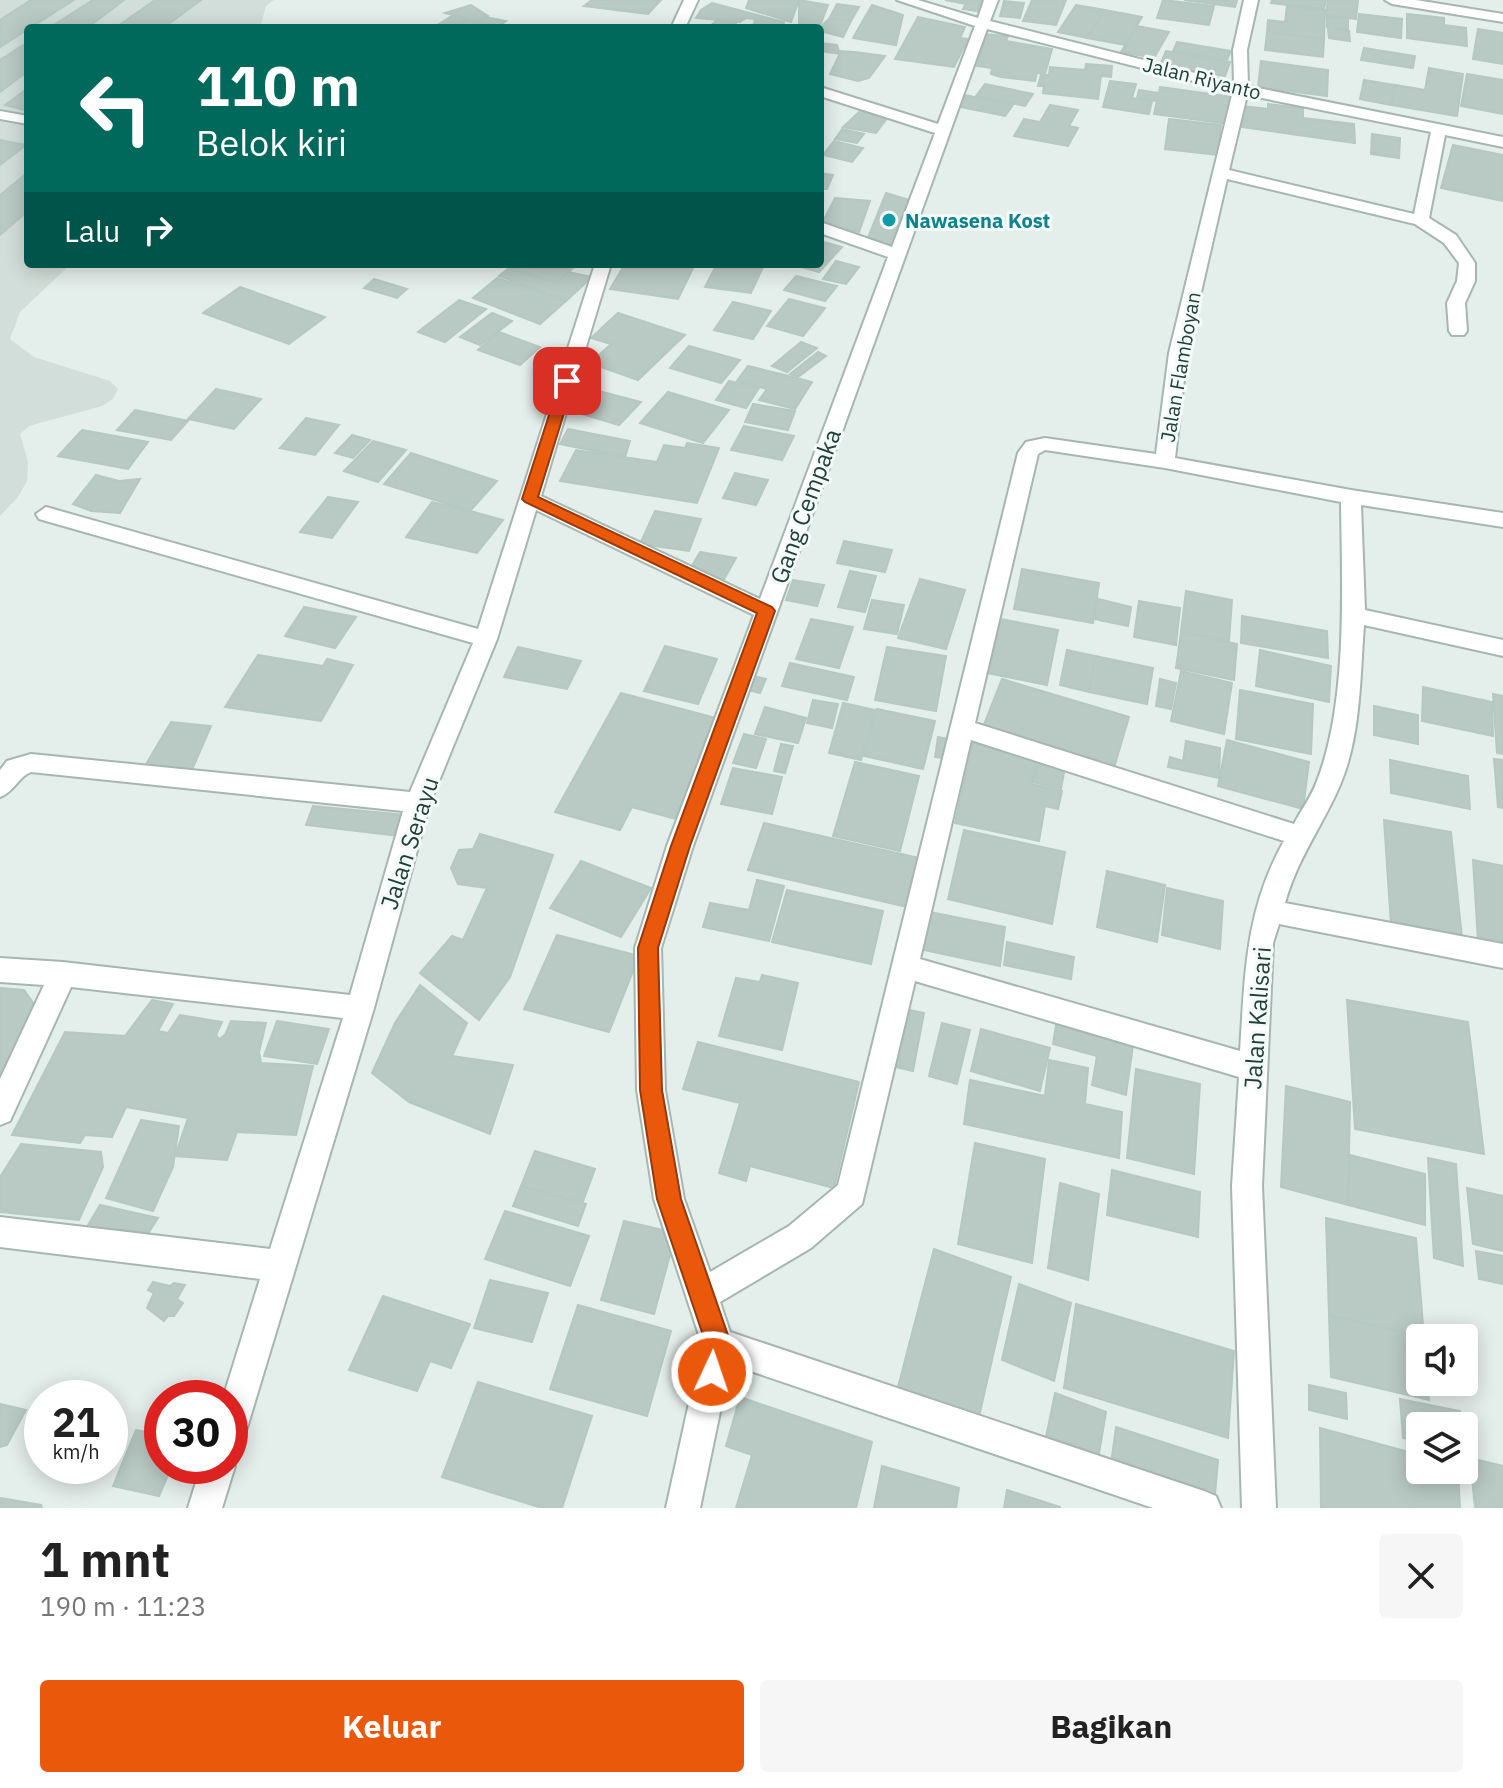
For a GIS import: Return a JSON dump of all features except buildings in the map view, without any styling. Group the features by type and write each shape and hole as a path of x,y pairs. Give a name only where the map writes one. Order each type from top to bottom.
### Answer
{"street":[{"path":"680,24 691,0"},
{"name":"Jalan Riyanto","path":"904,0 980,23 1241,89 1503,142"},
{"name":"Gang Cempaka","path":"718,1344 669,1199 651,1090 648,948 680,846 991,0"},
{"name":"Jalan Flamboyan","path":"1251,0 1240,50 1241,89 1178,353 1165,462 1351,497 1503,520"},
{"path":"1392,0 1502,17"},
{"path":"824,92 941,130"},
{"path":"0,115 24,119"},
{"path":"1421,220 1439,129"},
{"path":"1220,173 1421,220 1450,239 1467,263 1466,281 1456,303 1458,331"},
{"path":"824,228 897,255"},
{"name":"Jalan Serayu","path":"245,1380 360,1008 418,803 486,639 602,268"},
{"path":"701,1295 814,1227 836,1211 851,1193 1028,453 1033,446 1045,444 1165,462"},
{"name":"Jalan Kalisari","path":"1259,1508 1247,1186 1260,943 1282,868 1329,783 1343,731 1354,615 1351,497"},
{"path":"530,499 766,611"},
{"path":"46,514 486,639"},
{"path":"1354,615 1503,648"},
{"path":"961,728 1300,836"},
{"path":"0,787 16,768 31,763 418,803"},
{"path":"1269,911 1503,956"},
{"path":"904,966 1253,1068"},
{"path":"0,970 63,974 360,1008"},
{"path":"0,1111 63,974"},
{"path":"0,1232 280,1266"},
{"path":"683,1508 718,1344 1204,1508"},
{"path":"205,1508 212,1484"}],"shaded area":[{"path":"0,0 274,0 266,6 261,24 24,24 24,268 67,268 20,312 10,339 34,357 110,381 118,389 113,399 102,406 29,426 20,434 28,462 27,481 18,497 0,516"}],"place":[{"name":"Nawasena Kost","path":"889,220"}],"route":[{"path":"567,381 530,499 766,611 680,846 648,948 651,1090 669,1199 718,1344 712,1372"}]}
